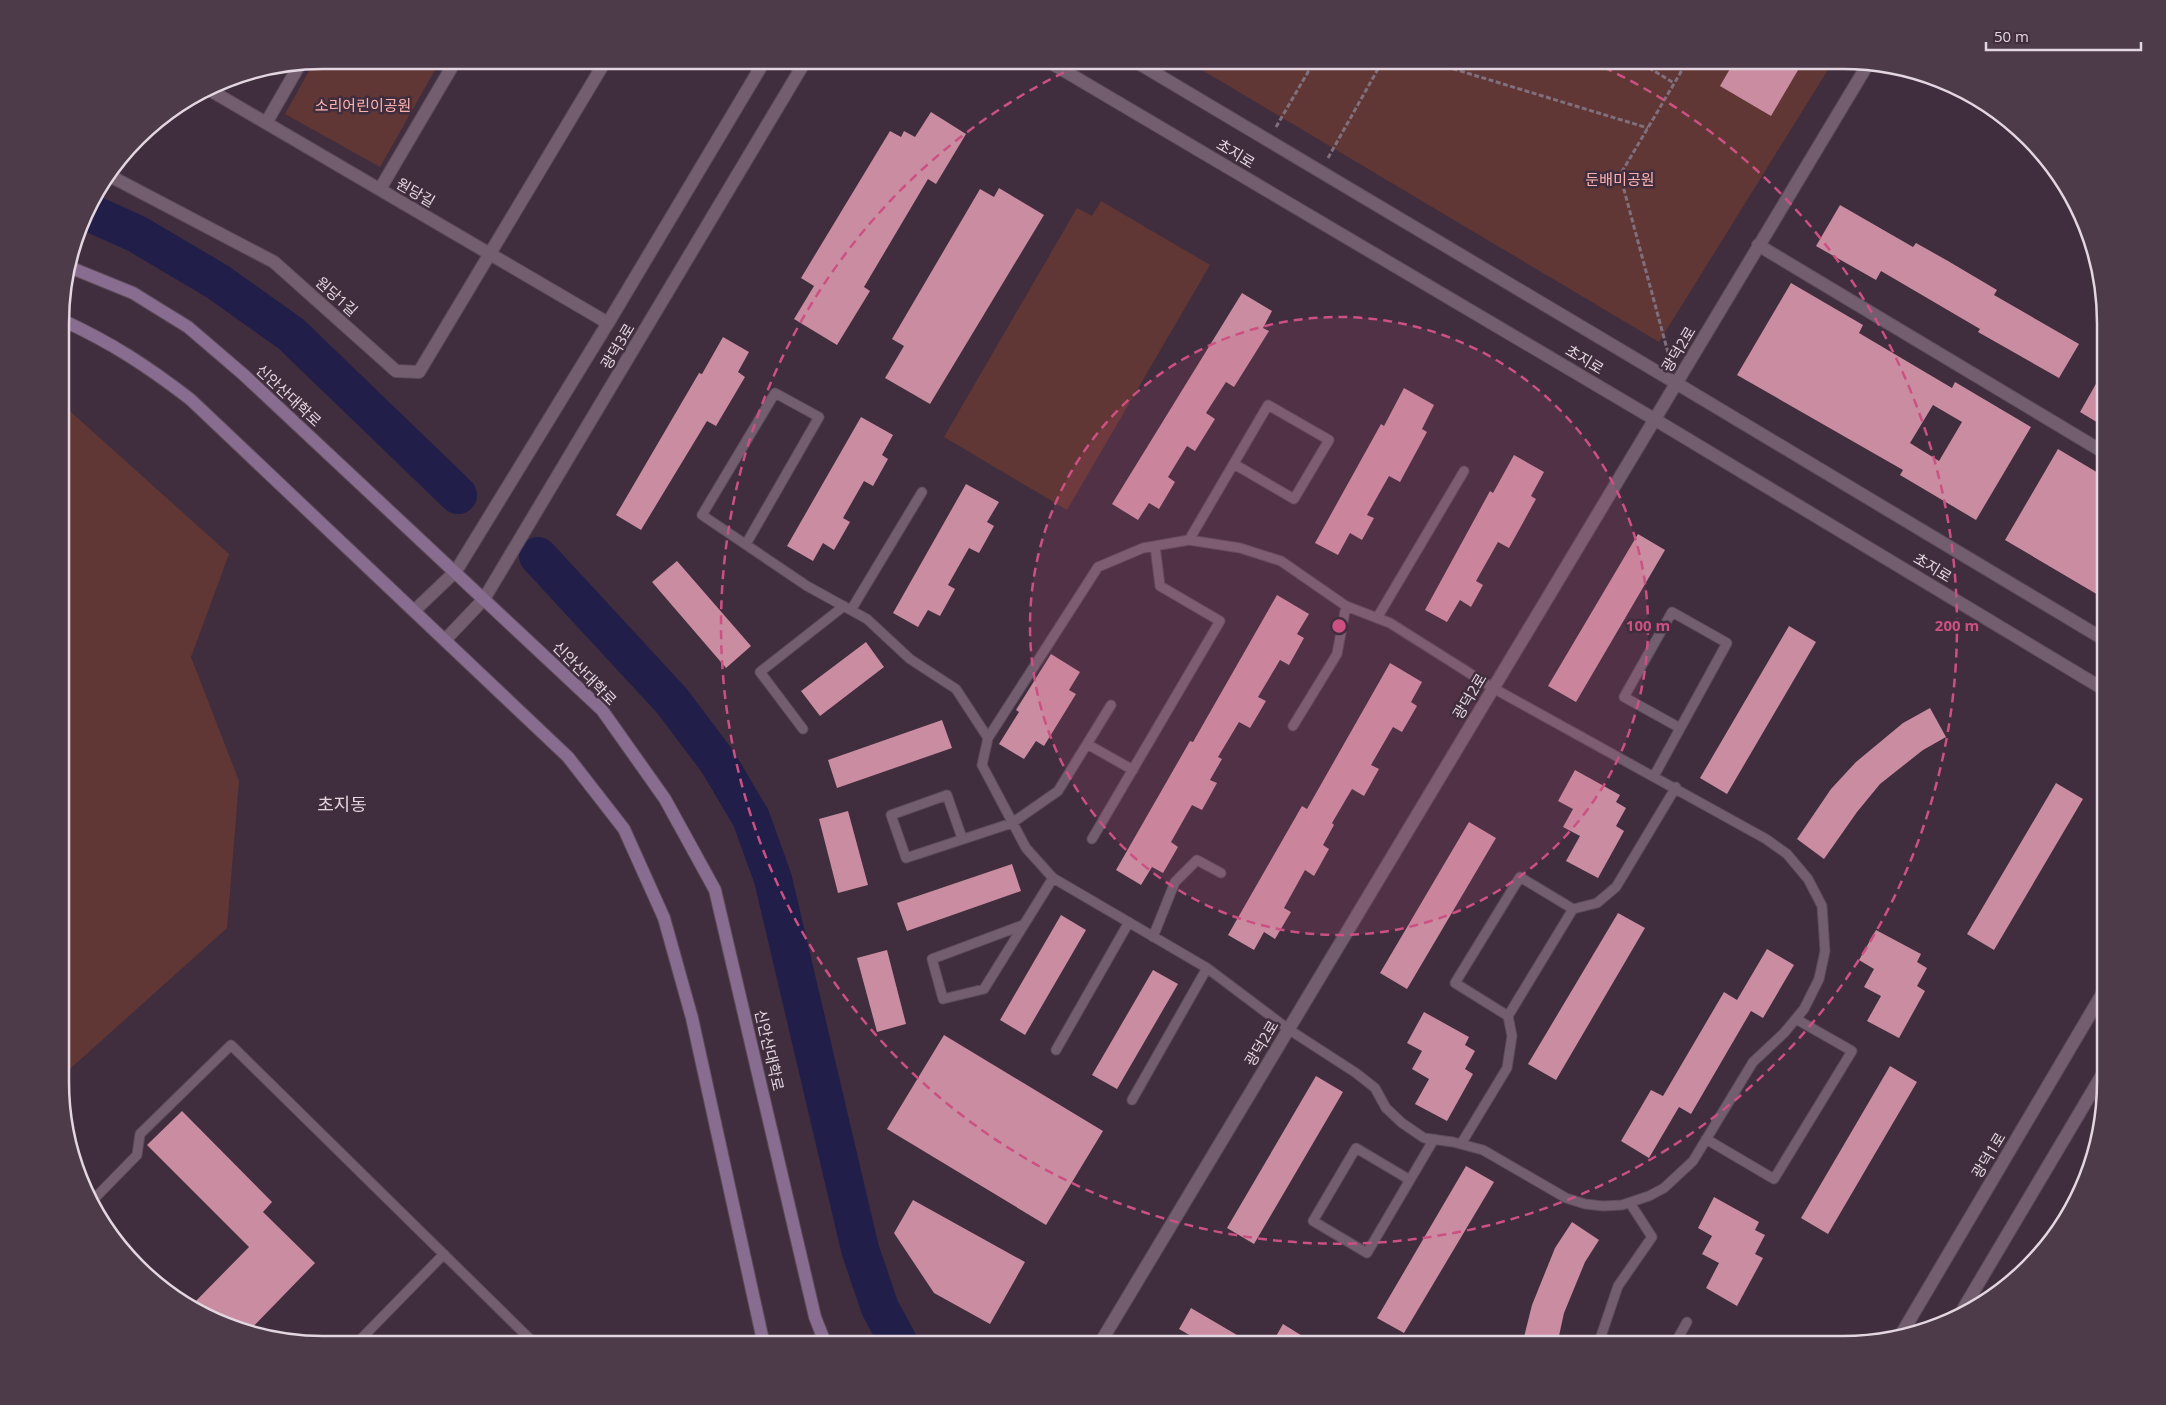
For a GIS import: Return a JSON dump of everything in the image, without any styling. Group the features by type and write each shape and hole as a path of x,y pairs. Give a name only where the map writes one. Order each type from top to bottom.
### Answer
{"main road":[{"name":"신안산대학로","path":"75,269 133,293 188,327 244,375 456,571 602,710 666,799 714,890 750,1033 816,1317 823,1336"},
{"path":"69,323 98,336 146,365 190,398 568,757 624,829 664,918 692,1018 762,1336"}],"street":[{"path":"380,189 451,69"},
{"path":"489,253 601,69"},
{"name":"광덕3로","path":"415,610 456,571 608,323 760,69"},
{"name":"광덕3로","path":"445,640 484,599 801,69"},
{"name":"초지로","path":"1061,69 1654,419 2097,685"},
{"name":"초지로","path":"1147,69 1676,382 2097,635"},
{"path":"266,122 296,70"},
{"name":"광덕2로","path":"1103,1336 1865,70"},
{"name":"원당길","path":"216,92 608,323"},
{"name":"원당1길","path":"113,178 274,262 396,371 419,372 489,253"},
{"path":"1758,246 2097,448"},
{"name":"광덕1로","path":"1903,1329 2097,1004"},
{"path":"1966,1304 2097,1085"}],"lane":[{"path":"746,544 819,417 775,392 702,515 807,586 867,619 910,659 956,689 988,738"},
{"path":"1189,540 1268,405 1329,440 1294,499 1234,464"},
{"path":"1377,618 1464,471"},
{"path":"803,729 760,672 848,608 922,492"},
{"path":"1189,540 1240,548 1281,561 1346,606 1377,618 1390,623 1493,688 1766,839 1787,854 1808,879 1822,906 1825,951 1819,979 1804,1009 1784,1033 1753,1062 1693,1161 1664,1188 1649,1196 1630,1203 1603,1206 1585,1204 1566,1198 1483,1150 1462,1144 1424,1138 1402,1123 1386,1108 1375,1088 1356,1073 1288,1029 1207,968 1052,878 1026,848 982,765 988,738 1098,567 1143,548 1189,540"},
{"path":"1092,839 1220,621 1160,586 1155,546"},
{"path":"1293,726 1337,654 1346,606"},
{"path":"1654,776 1727,643 1672,612 1624,697 1680,728"},
{"path":"962,838 947,795 891,815 906,858 1012,823 1058,791 1111,705"},
{"path":"1087,744 1133,770"},
{"path":"1462,1144 1507,1068 1512,1036 1508,1016 1573,909 1596,902 1616,887 1676,788"},
{"path":"1153,936 1176,882 1197,860 1222,872"},
{"path":"1508,1016 1455,983 1520,877 1573,909"},
{"path":"1023,925 932,959 943,1000 984,989 1052,878"},
{"path":"1056,1050 1129,922"},
{"path":"1132,1100 1207,968"},
{"path":"1706,1139 1774,1179 1852,1051 1796,1019"},
{"path":"96,1197 136,1155 140,1134 231,1045 527,1336"},
{"path":"1410,1180 1356,1148 1313,1221 1367,1253 1410,1180 1434,1139"},
{"path":"1601,1336 1618,1286 1652,1237 1630,1203"},
{"path":"364,1336 444,1254"},
{"path":"1679,1336 1687,1322"}],"path":[{"path":"1268,140 1310,69"},
{"path":"1320,171 1378,69"},
{"path":"1454,69 1648,128"},
{"path":"1651,69 1674,83"},
{"path":"1676,382 1620,175 1683,69"}],"green space":[{"name":"소리어린이공원","path":"310,69 436,69 380,167 285,114"},
{"name":"둔배미공원","path":"1200,69 1828,69 1659,342"},
{"path":"1101,201 1210,265 1067,510 944,437 1077,208 1092,216"},
{"path":"69,410 229,554 191,657 239,781 227,928 69,1070"}],"building":[{"path":"1730,69 1799,69 1771,116 1720,86"},
{"path":"931,112 966,134 936,184 928,179 864,287 870,291 837,345 794,319 814,286 801,278 890,131 901,137 904,131 915,137"},
{"path":"999,188 1044,215 930,404 885,378 904,346 892,339 980,189 994,197"},
{"path":"1840,205 1913,247 1916,243 1948,261 1997,290 1994,295 2079,344 2059,378 1978,332 1980,329 1881,271 1876,280 1816,246"},
{"path":"1791,283 1863,325 1859,333 1952,388 1955,382 2031,427 1976,520 1900,475 1903,470 1737,375","holes":["1933,405 1962,422 1939,461 1910,443"]},
{"path":"1242,293 1272,311 1263,328 1269,331 1234,387 1226,382 1206,413 1215,419 1195,451 1187,446 1168,477 1175,482 1159,509 1149,503 1138,520 1112,504"},
{"path":"723,337 749,352 738,372 745,377 716,426 707,421 641,530 616,515 699,373 702,374"},
{"path":"2097,382 2097,422 2080,412"},
{"path":"1404,388 1434,405 1422,429 1427,432 1400,482 1389,476 1367,515 1374,518 1362,540 1350,533 1338,555 1315,543 1381,424 1384,426"},
{"path":"861,417 893,435 882,455 888,459 873,486 864,481 843,518 850,522 834,550 823,543 813,561 787,546"},
{"path":"2058,449 2097,472 2097,594 2005,540"},
{"path":"1514,455 1544,472 1531,496 1536,499 1509,548 1498,542 1476,581 1483,585 1471,607 1460,600 1447,622 1425,610 1490,491 1493,493"},
{"path":"966,484 999,502 987,522 994,526 979,553 969,548 948,585 955,589 940,616 928,610 918,627 893,613"},
{"path":"1638,534 1665,550 1576,702 1548,686"},
{"path":"677,561 751,646 726,668 652,582"},
{"path":"1277,595 1309,614 1297,634 1304,638 1289,665 1280,660 1258,697 1266,701 1250,728 1239,722 1218,757 1222,759 1210,780 1217,783 1202,810 1192,805 1171,842 1178,847 1163,873 1152,867 1141,885 1116,870 1190,741 1193,742"},
{"path":"1789,626 1816,642 1727,794 1700,778"},
{"path":"866,642 884,667 820,716 801,691"},
{"path":"1051,654 1080,672 1069,690 1076,694 1044,746 1036,741 1024,759 999,744 1019,712 1016,710"},
{"path":"1390,663 1422,682 1411,702 1417,706 1402,732 1393,727 1371,765 1379,769 1364,796 1352,789 1332,823 1334,825 1323,845 1329,849 1314,876 1305,870 1284,908 1291,912 1275,939 1264,932 1254,950 1228,935 1302,806 1307,809"},
{"path":"1930,708 1946,737 1923,750 1880,784 1857,812 1824,859 1797,839 1831,789 1856,762 1903,723"},
{"path":"942,720 952,748 837,788 828,760"},
{"path":"1575,770 1620,795 1616,802 1626,808 1616,826 1624,831 1598,878 1566,861 1580,836 1563,827 1573,809 1558,801"},
{"path":"2056,783 2083,799 1994,950 1967,934"},
{"path":"848,811 868,885 838,893 819,819"},
{"path":"1469,822 1496,838 1407,989 1380,973"},
{"path":"1012,864 1021,891 907,931 897,903"},
{"path":"1618,913 1645,928 1556,1080 1528,1064"},
{"path":"1061,915 1086,930 1025,1035 1000,1020"},
{"path":"1876,930 1921,954 1917,962 1927,968 1917,986 1925,991 1899,1038 1867,1021 1881,996 1864,987 1874,969 1859,960"},
{"path":"1767,949 1794,965 1763,1018 1751,1011 1691,1114 1679,1107 1649,1158 1621,1141 1651,1090 1663,1096 1724,992 1737,1000"},
{"path":"887,950 906,1024 877,1032 857,958"},
{"path":"1153,970 1178,984 1117,1089 1092,1075"},
{"path":"1424,1012 1469,1037 1465,1045 1475,1051 1465,1069 1473,1074 1447,1121 1415,1104 1429,1079 1412,1069 1422,1051 1407,1043"},
{"path":"944,1035 1103,1131 1046,1225 887,1129"},
{"path":"1890,1066 1917,1082 1828,1234 1801,1218"},
{"path":"1316,1076 1343,1092 1254,1244 1227,1228"},
{"path":"182,1111 272,1202 263,1212 315,1263 253,1327 225,1317 195,1302 249,1247 147,1145"},
{"path":"1466,1166 1494,1182 1404,1333 1377,1318"},
{"path":"1714,1197 1759,1222 1755,1230 1765,1235 1755,1254 1763,1258 1737,1306 1706,1288 1719,1263 1702,1254 1712,1236 1698,1228"},
{"path":"913,1200 1025,1262 990,1324 934,1293 894,1233"},
{"path":"1572,1222 1599,1240 1585,1262 1564,1313 1559,1336 1524,1336 1532,1305 1555,1248"},
{"path":"1191,1308 1239,1336 1191,1336 1179,1329"},
{"path":"1283,1324 1302,1336 1276,1336"}],"waterway":[{"path":"93,214 137,234 218,282 291,334 458,495"},
{"path":"538,556 672,701 718,762 751,818 773,879 860,1249 880,1308 895,1336"}],"district":[{"name":"초지동","path":"342,804"}]}
